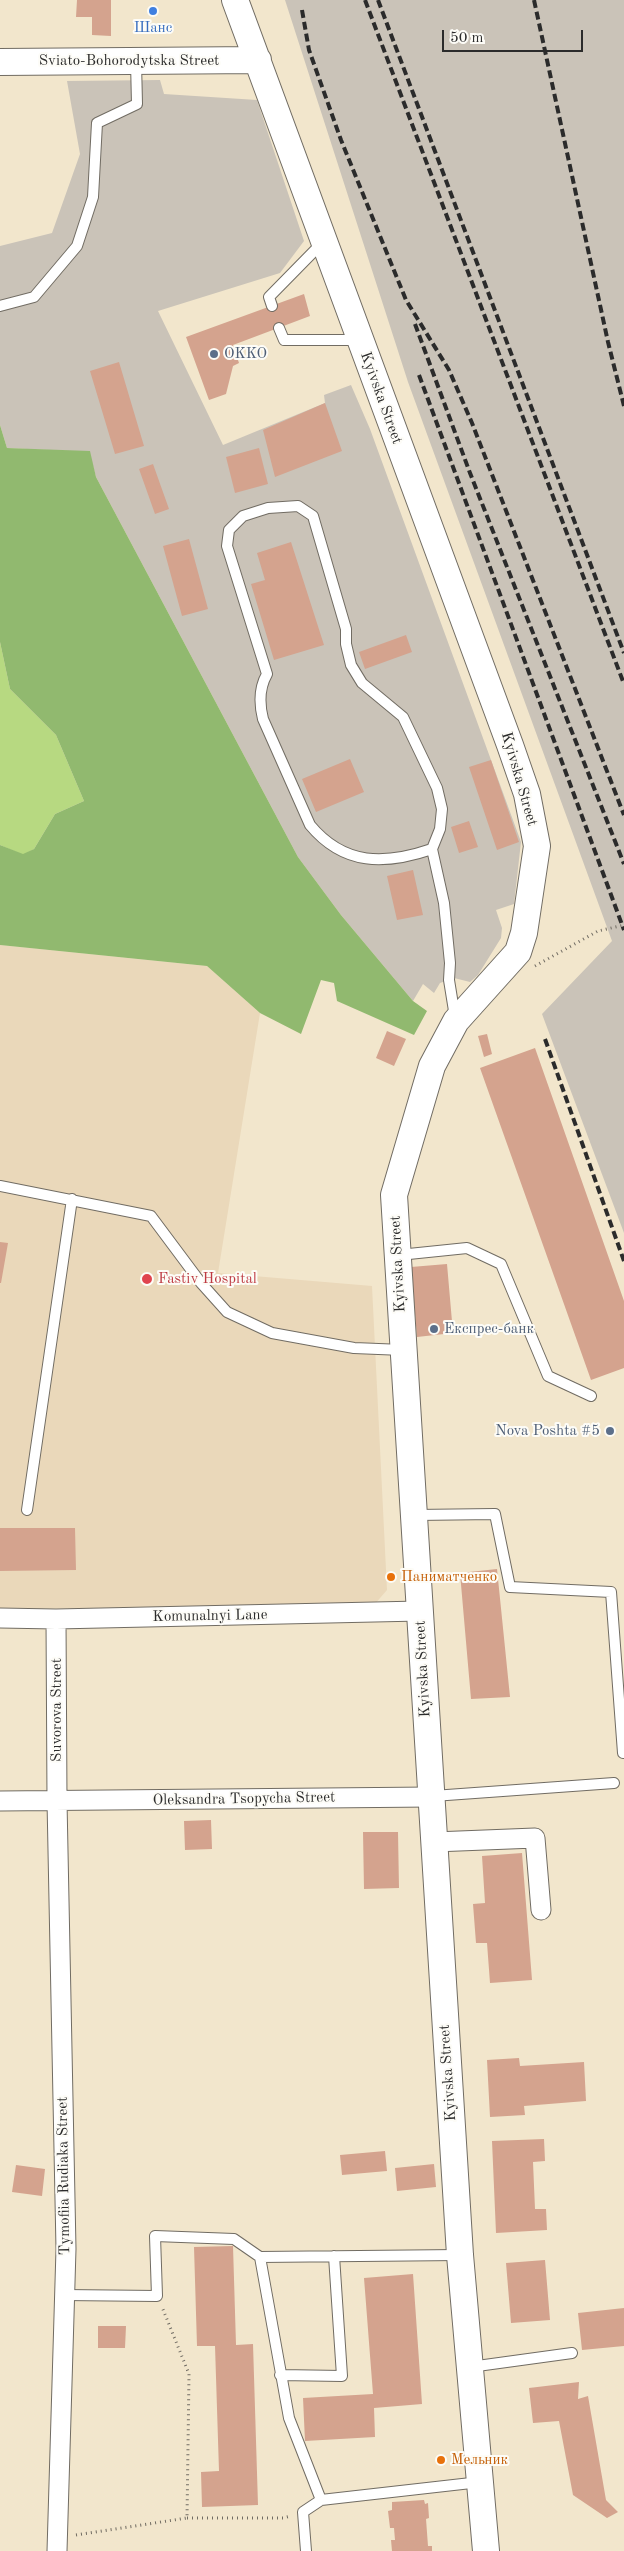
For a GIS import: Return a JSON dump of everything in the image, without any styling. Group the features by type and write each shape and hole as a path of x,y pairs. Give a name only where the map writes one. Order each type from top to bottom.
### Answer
{"main road":[{"name":"Kyivska Street","path":"235,0 325,239 360,340 510,744 527,794 537,846 524,933 518,952 456,1021 432,1066 394,1195 460,2254 486,2551"},
{"name":"Sviato-Bohorodytska Street","path":"0,62 258,60"}],"street":[{"name":"Komunalnyi Lane","path":"0,1618 56,1619 420,1611"},
{"name":"Suvorova Street","path":"56,1619 57,1802"},
{"name":"Oleksandra Tsopycha Street","path":"0,1801 57,1802 431,1797"},
{"name":"Tymofiia Rudiaka Street","path":"57,1802 66,2239 58,2544"},
{"path":"434,1842 535,1838 541,1910"}],"lane":[{"path":"0,306 34,297 77,246 93,197 97,123 137,104 136,62"},
{"path":"272,306 269,297 325,239"},
{"path":"279,328 284,340 360,340"},
{"path":"432,849 408,857 368,860 335,848 319,836 310,825 263,719 260,706 262,683 267,674 227,546 229,530 243,516 268,508 298,506 313,516 346,629 346,644 352,665 362,683 403,717 437,788 442,809 440,829 432,849 444,903 450,963 449,980 456,1021"},
{"path":"0,1186 152,1216 201,1283 227,1312 272,1333 354,1348 403,1350"},
{"path":"27,1510 72,1199"},
{"path":"398,1255 466,1248 501,1264 548,1376 591,1396"},
{"path":"414,1515 495,1514 510,1587 611,1592 623,1753"},
{"path":"431,1797 614,1783"},
{"path":"64,2295 157,2296 155,2236 234,2239 260,2257 460,2254"},
{"path":"280,2375 342,2376 334,2256"},
{"path":"260,2257 289,2418 321,2500"},
{"path":"470,2367 572,2353"},
{"path":"306,2551 303,2512 321,2500 480,2482"}],"path":[{"path":"532,968 598,931 624,925"},
{"path":"157,2296 189,2374 187,2518"},
{"path":"58,2544 187,2518 283,2518 303,2512"}],"shaded area":[{"path":"285,0 624,0 624,1233 542,1014 612,941 408,382"},
{"path":"160,80 164,94 257,100 304,241 280,273 158,311 223,445 325,403 324,395 351,385 370,429 521,842 514,904 496,910 502,928 501,938 478,975 470,982 454,978 440,983 434,993 423,984 413,1001 341,915 298,857 96,477 89,452 7,448 0,425 0,246 52,233 80,154 67,81"},
{"name":"Fastiv Hospital","path":"0,945 207,966 260,1013 218,1273 372,1286 387,1590 374,1605 0,1609"}],"green space":[{"path":"0,425 7,448 90,451 96,477 298,857 341,915 413,1001 427,1011 414,1035 337,1001 334,983 321,980 301,1034 260,1013 207,966 0,945 0,845 23,854 34,849 55,814 84,801 56,735 10,689 0,642"},
{"path":"0,642 10,689 56,735 84,801 55,814 34,849 23,855 0,845"}],"building":[{"path":"77,0 111,0 111,36 92,35 92,17 76,17"},
{"name":"OKKO","path":"304,294 310,316 233,345 239,363 233,366 226,394 209,400 186,337"},
{"path":"119,362 144,446 115,454 90,371"},
{"path":"325,403 342,451 275,477 263,430"},
{"path":"259,448 268,484 235,493 226,457"},
{"path":"153,464 169,509 155,514 139,469"},
{"path":"189,539 208,609 182,616 163,546"},
{"path":"291,542 324,645 274,660 251,584 265,580 257,553"},
{"path":"406,635 412,652 365,669 359,652"},
{"path":"350,759 364,792 316,812 302,779"},
{"path":"491,760 519,842 497,850 469,767"},
{"path":"469,821 478,847 459,853 451,827"},
{"path":"413,870 423,915 397,920 387,876"},
{"path":"387,1031 406,1039 394,1066 376,1058"},
{"path":"487,1034 492,1054 484,1057 478,1036"},
{"path":"535,1048 624,1301 624,1368 591,1380 480,1068"},
{"path":"0,1242 8,1243 1,1283 0,1283"},
{"path":"447,1264 453,1333 417,1337 411,1267"},
{"path":"0,1528 75,1528 76,1570 0,1571"},
{"path":"497,1569 510,1697 471,1699 460,1573"},
{"path":"211,1820 212,1849 185,1850 184,1821"},
{"path":"363,1832 398,1832 399,1888 364,1889"},
{"path":"522,1853 532,1980 490,1983 487,1943 476,1943 473,1904 485,1903 482,1856"},
{"path":"519,2058 520,2066 584,2062 586,2101 524,2106 525,2115 490,2117 487,2060"},
{"path":"544,2139 545,2161 533,2162 535,2209 546,2209 547,2230 496,2233 492,2141"},
{"path":"385,2151 387,2171 342,2175 340,2155"},
{"path":"434,2164 436,2187 397,2191 395,2168"},
{"path":"16,2165 45,2169 42,2196 12,2192"},
{"path":"233,2246 236,2345 253,2344 258,2505 202,2507 201,2472 219,2471 215,2346 197,2346 194,2247"},
{"path":"545,2260 550,2320 511,2323 506,2263"},
{"path":"413,2274 422,2404 374,2408 375,2437 305,2441 303,2398 373,2394 364,2278"},
{"path":"624,2308 624,2346 582,2350 578,2313"},
{"path":"98,2326 126,2326 125,2348 98,2348"},
{"path":"579,2382 578,2399 588,2396 606,2500 618,2512 607,2518 573,2495 559,2421 533,2423 529,2388"},
{"path":"424,2500 425,2504 428,2503 429,2518 426,2519 428,2546 432,2546 432,2551 392,2551 391,2540 395,2540 394,2528 390,2528 388,2511 392,2510 392,2502"}],"railway":[{"path":"365,0 624,684"},
{"path":"378,0 624,653"},
{"path":"534,0 608,342 624,406"},
{"path":"302,10 309,50 341,140 406,300 449,370 472,423 624,815"},
{"path":"415,324 470,473 624,864"},
{"path":"419,375 624,930"},
{"path":"545,1039 624,1261"}],"place":[{"name":"Шанс","path":"153,11"},
{"name":"OKKO","path":"214,354"},
{"name":"Fastiv Hospital","path":"147,1279"},
{"name":"Експрес-банк","path":"434,1329"},
{"name":"Nova Poshta #5","path":"610,1431"},
{"name":"Паниматченко","path":"391,1577"},
{"name":"Мельник","path":"441,2460"}]}
